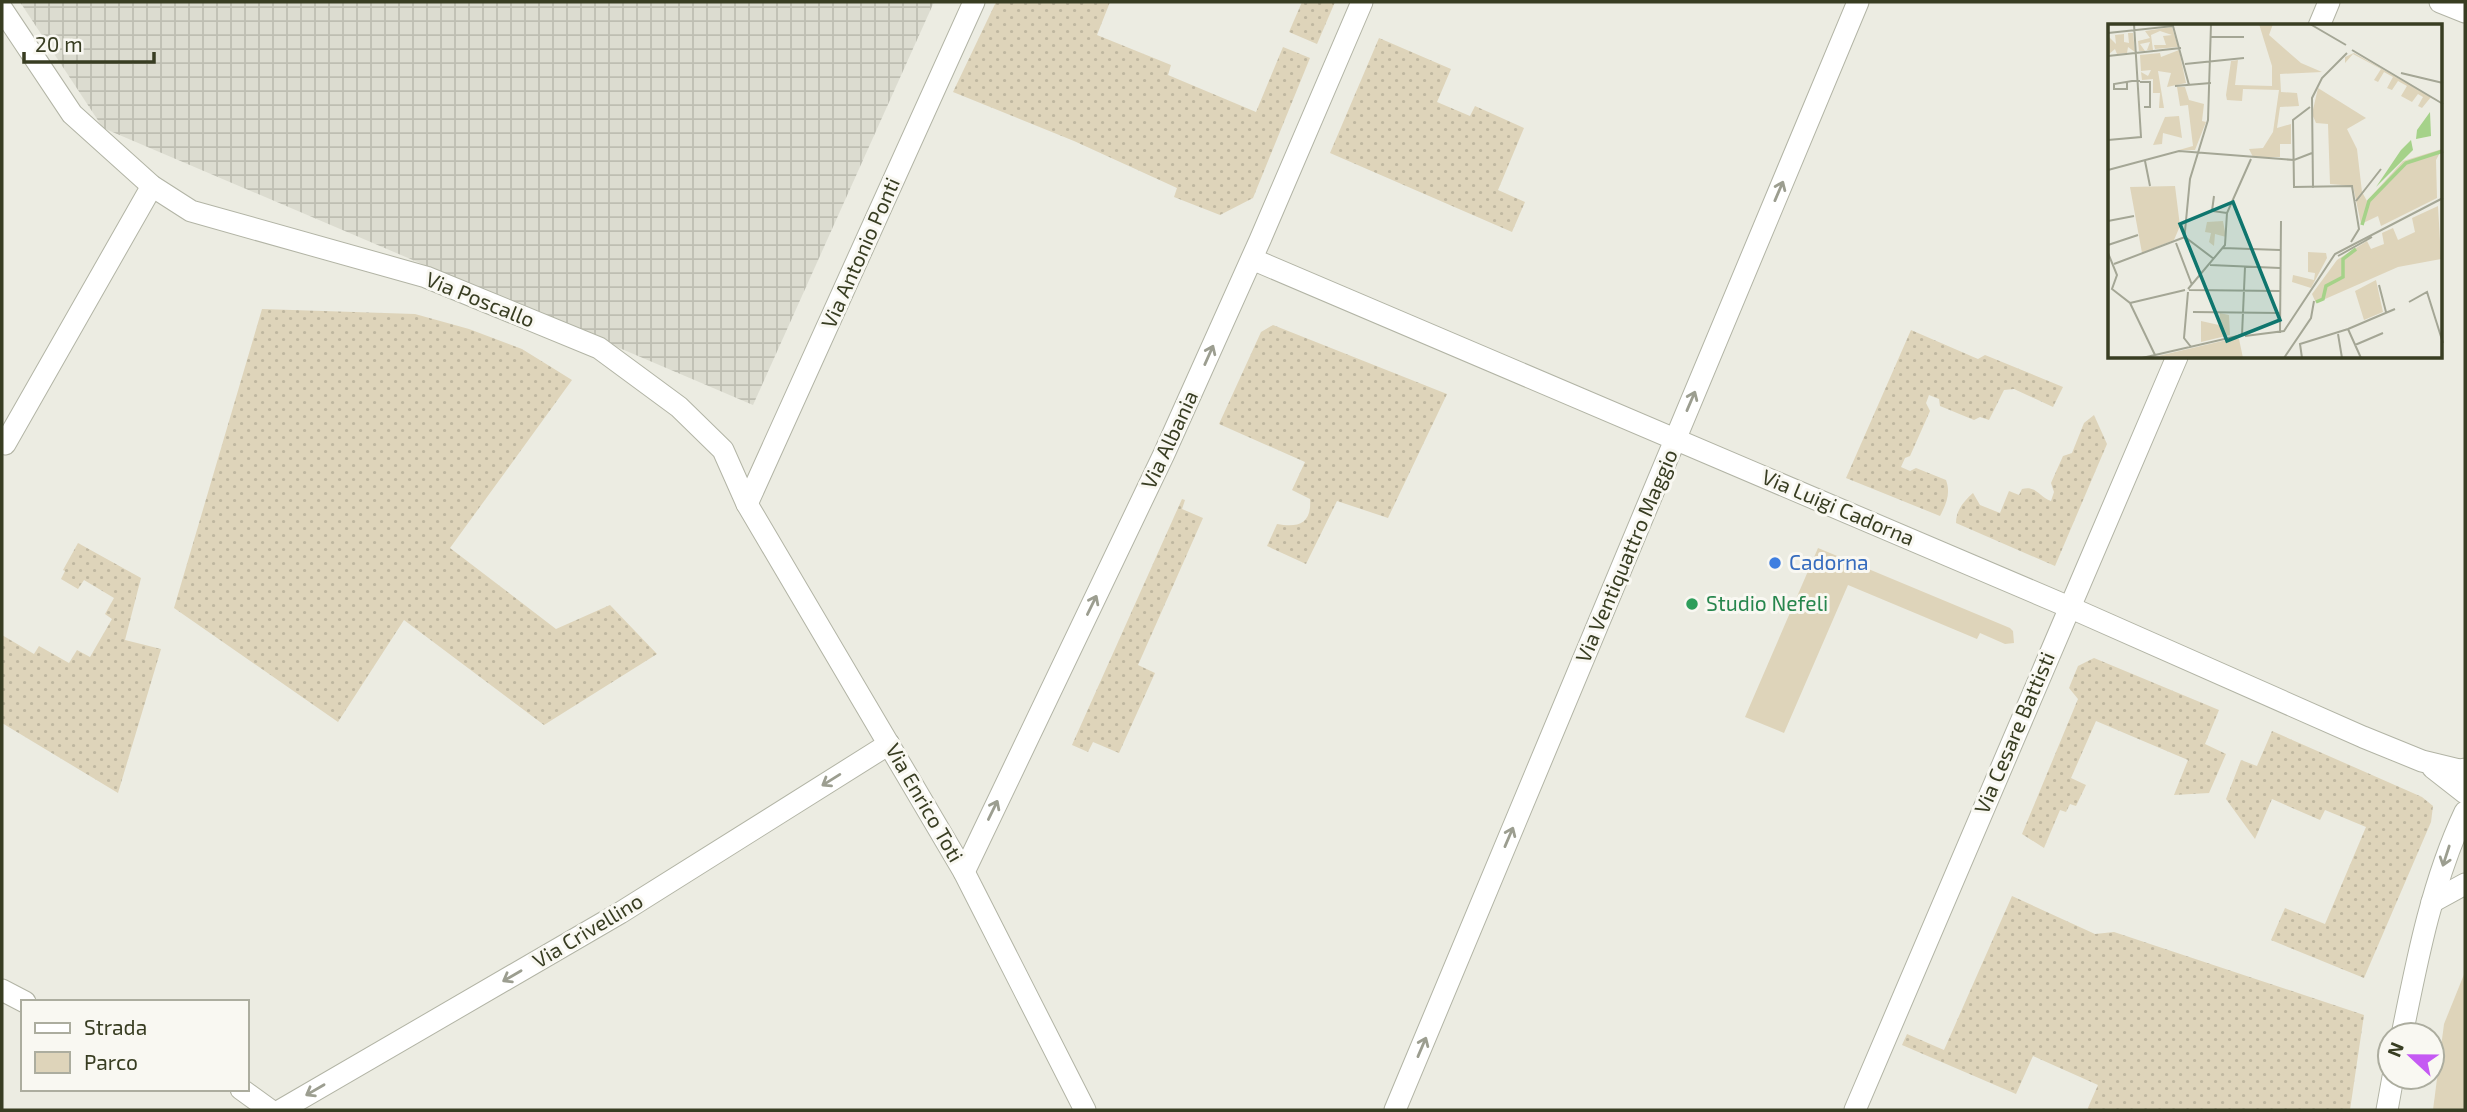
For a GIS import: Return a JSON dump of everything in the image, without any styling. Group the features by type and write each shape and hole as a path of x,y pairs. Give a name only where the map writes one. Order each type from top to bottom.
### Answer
{"street":[{"name":"Via Antonio Ponti","path":"747,504 974,2"},
{"name":"Via Albania","path":"964,872 1164,454 1252,259 1362,2"},
{"name":"Via Ventiquattro Maggio","path":"1395,1110 1858,2"},
{"path":"2320,24 2329,2"},
{"path":"2440,2 2465,12"},
{"name":"Via Poscallo","path":"2,9 72,114 152,186 191,211 426,277 599,348 679,407 723,450 747,504"},
{"path":"2,442 5,444 152,186"},
{"name":"Via Luigi Cadorna","path":"1252,259 2069,607 2422,761 2465,769"},
{"name":"Via Cesare Battisti","path":"1855,1110 2176,359"},
{"name":"Via Enrico Toti","path":"747,504 964,872 1085,1110"},
{"name":"Via Crivellino","path":"281,1110 620,913 889,744"},
{"name":"Via Luigi Cadorna","path":"2422,761 2465,793"},
{"path":"2405,1021 2432,902 2451,841 2465,812"},
{"path":"2432,902 2465,884"},
{"path":"2,990 21,1000"},
{"path":"244,1091 270,1110"},
{"path":"2388,1110 2391,1091"}],"shaded area":[{"path":"20,2 934,2 753,405 103,128"}],"green space":[{"path":"996,2 1110,2 1097,35 1171,65 1168,75 1256,112 1283,47 1310,58 1253,198 1220,215 1174,197 1177,188 1074,141 953,92"},
{"path":"1302,2 1335,2 1317,44 1289,32"},
{"path":"1379,38 1451,69 1437,102 1470,116 1475,106 1524,128 1498,190 1525,202 1512,232 1330,153"},
{"path":"262,309 415,314 469,329 522,349 572,380 450,548 556,629 610,605 657,654 544,725 404,620 338,722 174,608"},
{"path":"1273,325 1447,394 1388,518 1337,501 1306,564 1267,546 1277,524 1297,524 1309,514 1310,499 1292,490 1305,462 1219,424 1261,332"},
{"path":"1911,330 1978,359 1985,355 2063,387 2053,407 2014,389 2004,390 1989,420 1980,417 1974,420 1940,406 1939,399 1929,395 1926,403 1930,411 1910,456 1905,458 1901,467 1910,471 1916,468 1946,480 1948,494 1940,516 1846,478"},
{"path":"2094,415 2107,444 2055,566 1956,523 1961,506 1973,493 1980,505 2000,513 2009,491 2019,495 2022,489 2027,488 2051,501 2054,492 2051,483 2063,456 2072,453 2084,423"},
{"path":"1182,499 1185,500 1182,509 1203,518 1138,665 1155,673 1119,753 1093,742 1088,752 1072,745"},
{"path":"78,543 141,578 125,640 161,649 118,793 2,723 2,635 34,654 39,646 69,663 77,650 90,657 112,619 105,614 114,598 84,580 78,589 61,579"},
{"path":"1818,548 2010,628 2013,631 2014,643 2005,644 1980,633 1977,639 1848,585 1784,733 1745,717"},
{"path":"2094,658 2219,710 2205,744 2226,754 2209,793 2174,795 2188,760 2096,721 2071,778 2086,785 2076,806 2070,804 2066,812 2060,810 2044,848 2022,834 2078,699 2069,688 2078,666"},
{"path":"2272,731 2422,797 2433,806 2431,822 2364,978 2271,940 2285,908 2325,924 2366,827 2325,810 2320,820 2272,799 2255,839 2226,799 2241,760 2257,766"},
{"path":"2012,896 2095,934 2114,932 2364,1015 2350,1110 2087,1110 2098,1085 2033,1056 2016,1094 1902,1045 1907,1034 1944,1050"},
{"path":"2465,972 2465,1110 2433,1110 2435,1091 2446,1091 2445,1021"}],"place":[{"name":"Cadorna","path":"1775,563"},
{"name":"Studio Nefeli","path":"1692,604"}]}
